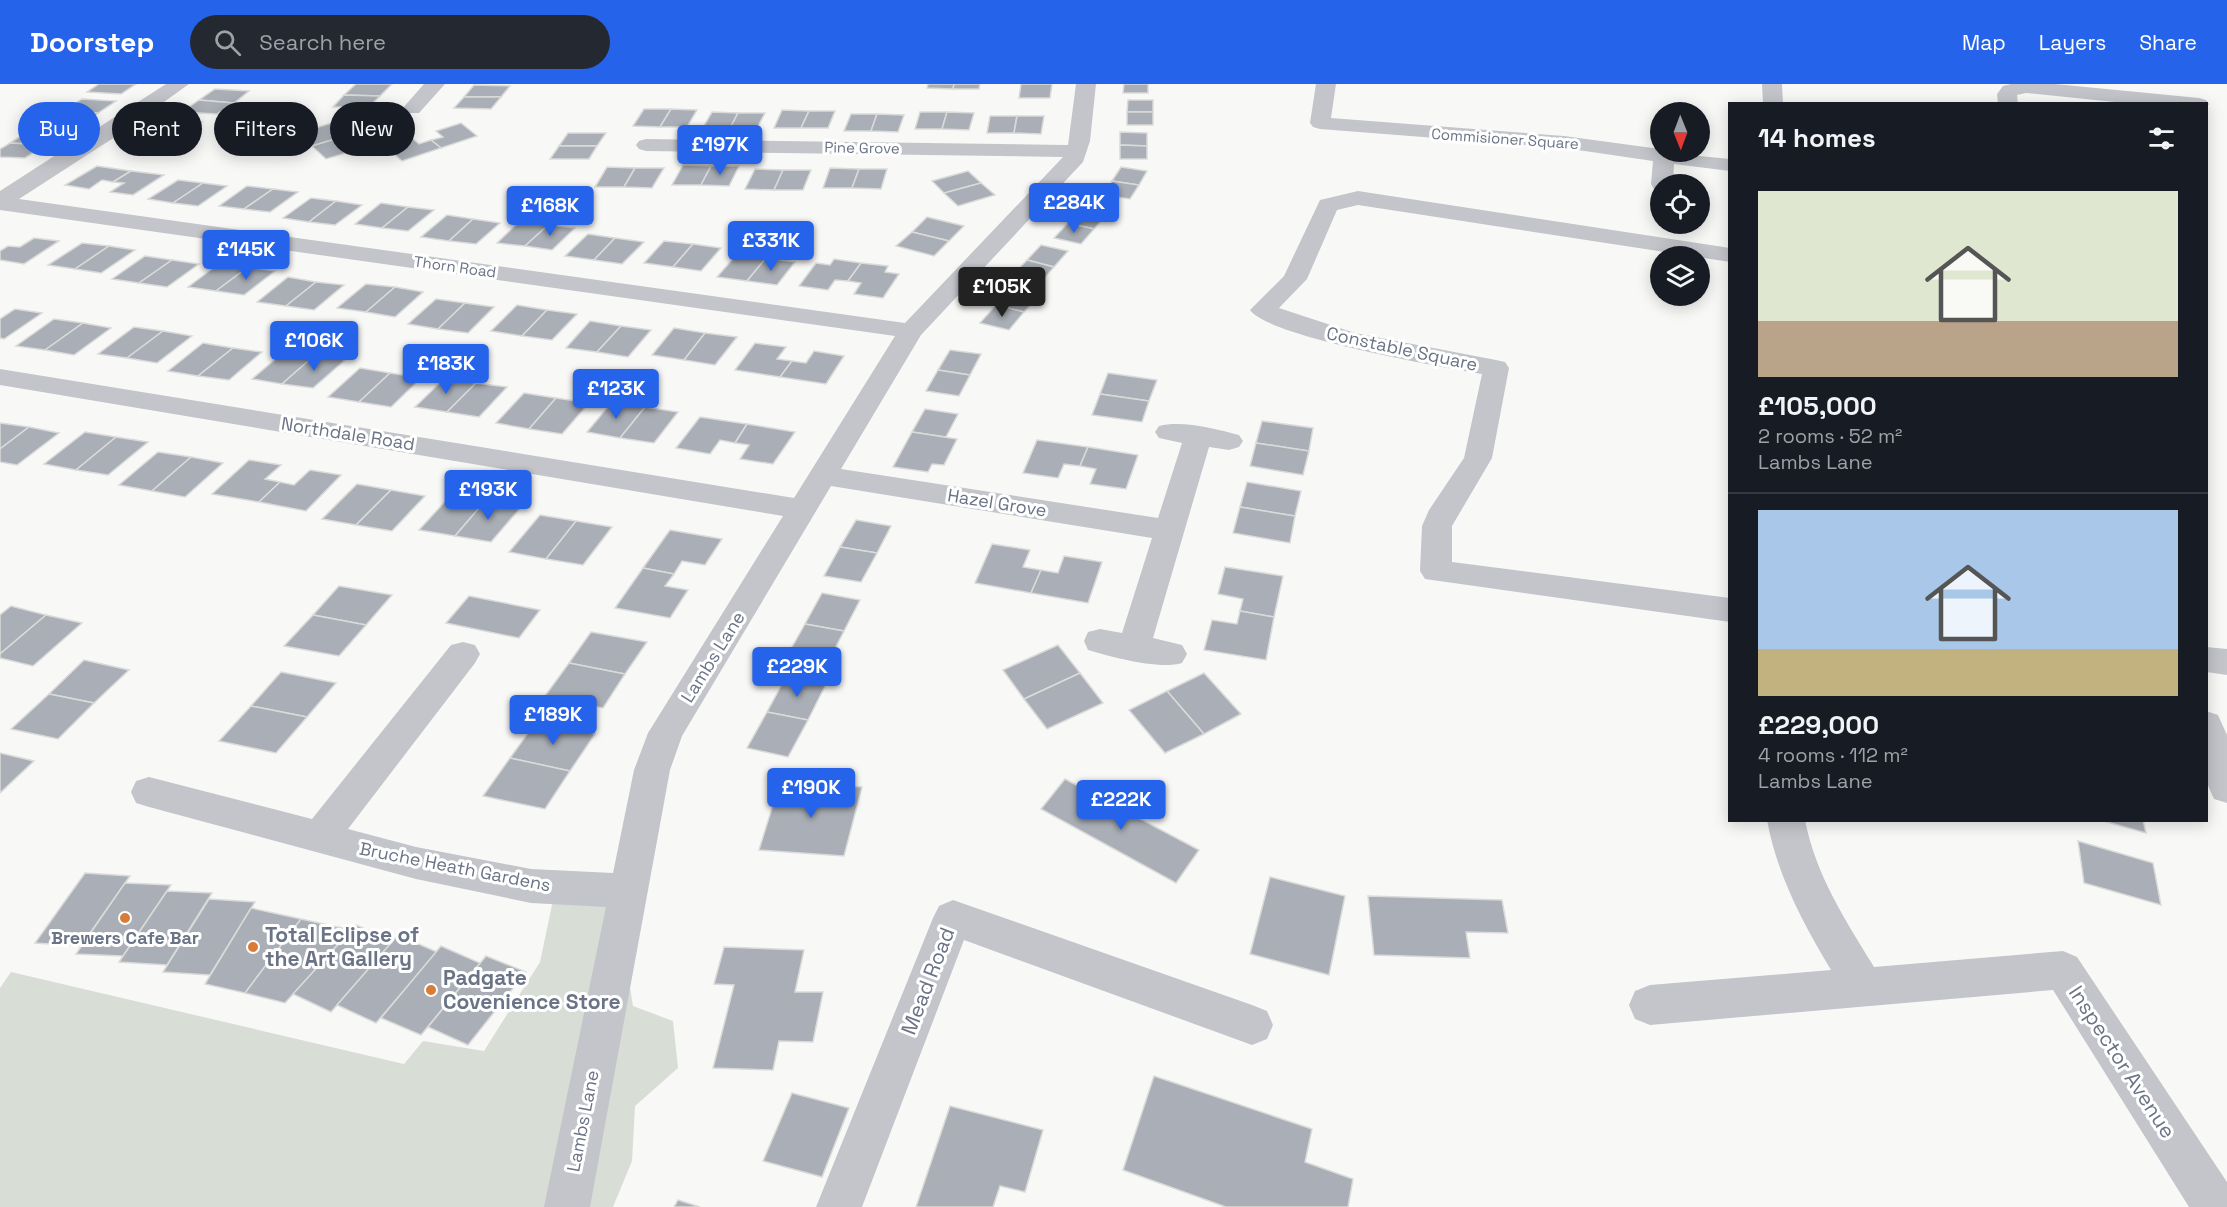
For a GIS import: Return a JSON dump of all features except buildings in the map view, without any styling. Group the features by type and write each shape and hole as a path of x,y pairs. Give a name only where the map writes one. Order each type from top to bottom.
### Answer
{"street":[{"path":"0,202 111,131 179,84"},
{"path":"415,107 435,84"},
{"path":"1077,151 1086,84"},
{"name":"Commisioner Square","path":"1326,84 1320,123 1530,138 1650,154"},
{"path":"1772,84 1773,102"},
{"path":"2008,102 2007,94 2010,90 2026,87 2178,102"},
{"name":"Pine Grove","path":"646,145 1077,151"},
{"name":"Lambs Lane","path":"567,1207 652,770 666,733 825,476 911,331 1071,162 1077,151"},
{"name":"Commisioner Square","path":"1708,162 1728,165"},
{"name":"Constable Square","path":"1650,233 1358,198 1328,205 1295,279 1262,310 1309,329 1360,343 1496,368 1478,458 1444,510 1437,526 1436,571 1728,610"},
{"name":"Thorn Road","path":"0,202 911,331"},
{"name":"Constable Square","path":"1660,234 1728,254"},
{"name":"Northdale Road","path":"0,377 803,510"},
{"path":"1134,647 1169,530 1183,434 1229,441"},
{"name":"Hazel Grove","path":"825,476 1169,530"},
{"path":"1100,641 1170,654"},
{"path":"319,838 463,654"},
{"path":"2208,659 2227,662"},
{"path":"2208,731 2227,788"},
{"name":"Bruche Heath Gardens","path":"149,792 416,863 531,886 628,891"},
{"path":"1786,822 1788,839 1797,867 1862,985"},
{"name":"Mead Road","path":"839,1207 952,918 1252,1025"},
{"name":"Inspector Avenue","path":"1650,1005 1862,985 2063,970 2213,1202"}],"shaded area":[{"path":"553,900 616,902 633,1006 673,1021 678,1068 635,1106 632,1161 613,1207 0,1207 0,988 11,972 404,1064 423,1041 484,1051 540,962"}],"place":[{"name":"Brewers Cafe Bar","path":"125,918"},
{"name":"Total Eclipse of the Art Gallery","path":"253,947"},
{"name":"Padgate Covenience Store","path":"431,990"}]}
